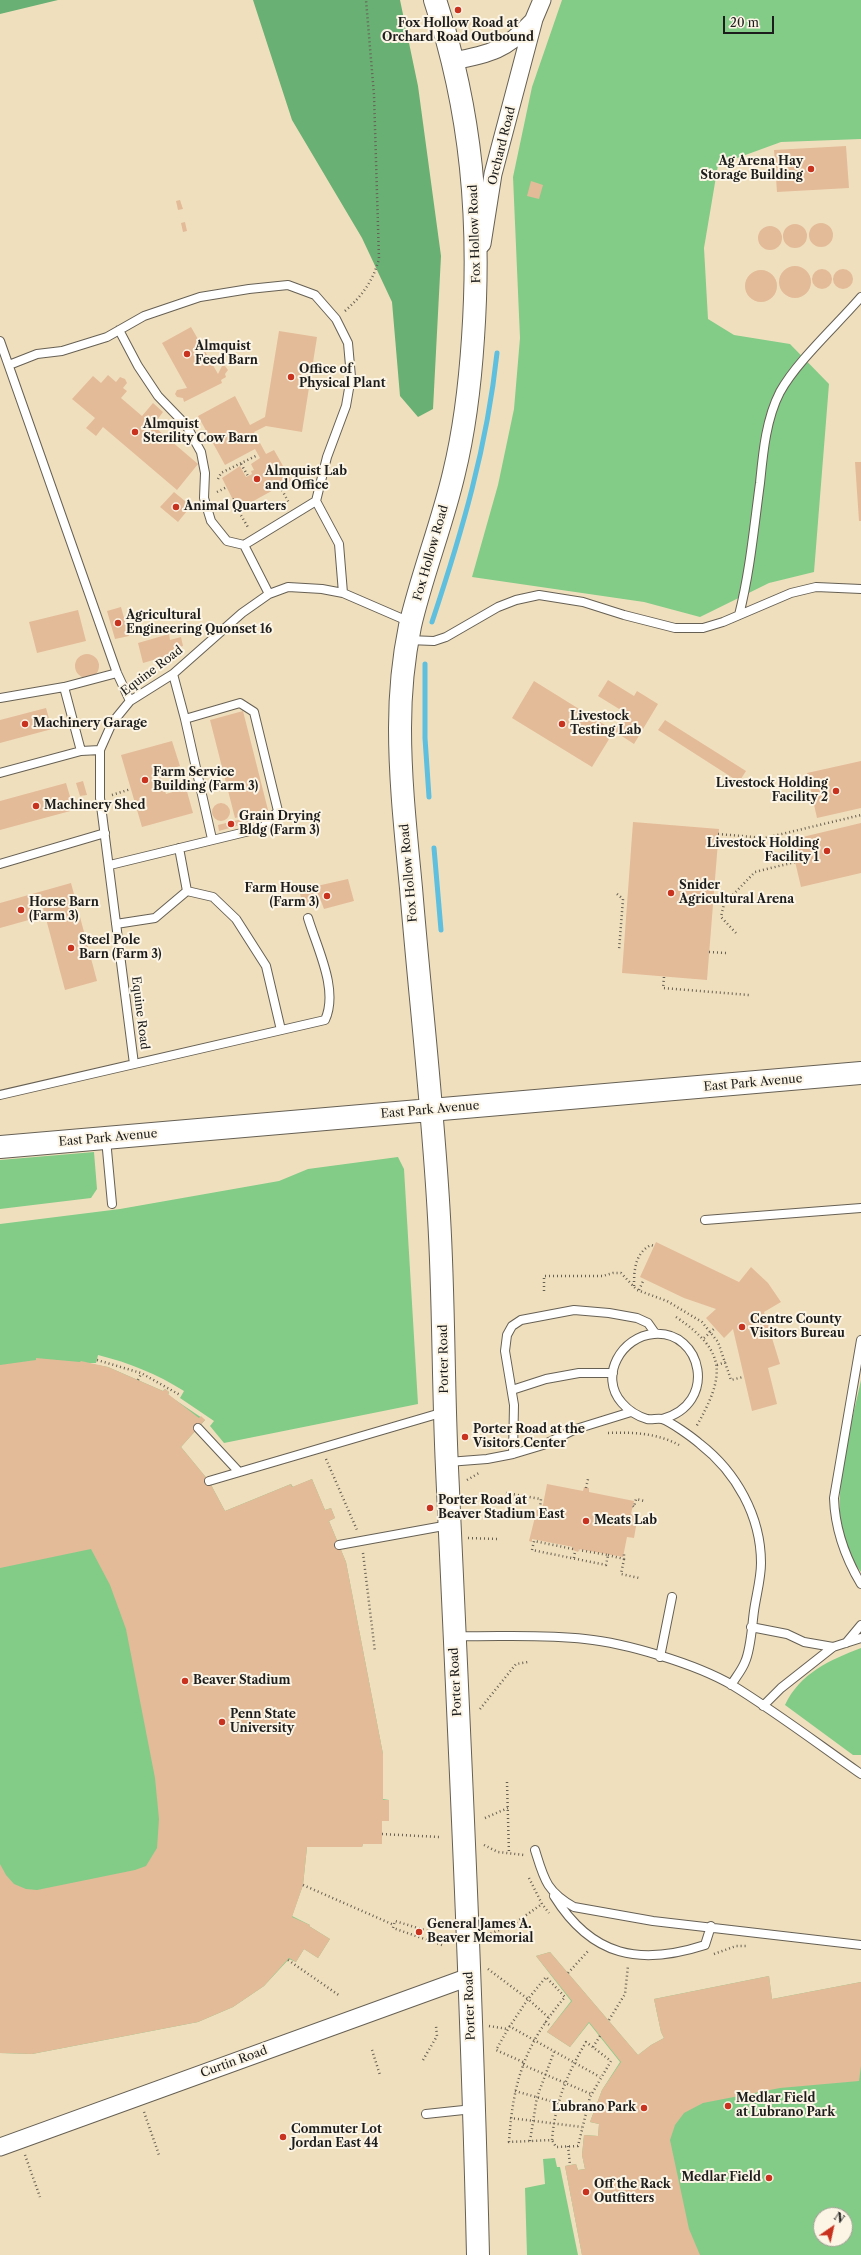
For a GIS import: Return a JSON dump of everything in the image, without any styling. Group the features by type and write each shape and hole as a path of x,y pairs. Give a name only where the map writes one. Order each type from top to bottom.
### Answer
{"main road":[{"name":"Fox Hollow Road","path":"432,1110 404,805 401,749 401,691 410,631 452,482 462,440 469,397 477,274 475,200 470,149 453,61 434,0"},
{"name":"East Park Avenue","path":"0,1148 861,1073"},
{"name":"Porter Road","path":"432,1110 440,1221 446,1462 458,1531 454,1636 477,1972 474,2109 478,2255"}],"street":[{"name":"Orchard Road","path":"477,274 493,174 534,19 542,0"},
{"name":"Orchard Road","path":"453,61 496,51 516,39 534,19"},
{"name":"Curtin Road","path":"0,2147 477,1972"}],"lane":[{"path":"9,365 37,354 62,351 107,337 144,316 200,297 249,289 288,285 315,295 336,319 348,343 351,378 346,406 328,457 316,501 244,546"},
{"path":"739,615 748,582 762,462 774,405 781,390 802,363 861,297"},
{"path":"119,330 138,366 158,396 186,424 201,452 205,473 204,498 211,521 227,541 244,546 269,594"},
{"path":"0,341 117,673 130,700"},
{"path":"316,501 339,544 343,593"},
{"name":"Equine Road","path":"134,1064 110,864 100,798 100,750 112,723 130,700 173,674 242,613 269,594 288,587 322,589 343,593 410,631"},
{"path":"410,631 434,641 446,637 498,607 516,600 538,595 583,602 624,616 675,628 703,628 723,622 791,593 816,587 861,589"},
{"path":"0,698 64,687 117,673"},
{"path":"173,674 185,719 212,840"},
{"path":"64,687 81,751"},
{"path":"110,864 262,828 278,811 254,712 240,703 185,719"},
{"path":"0,772 81,751 100,750"},
{"path":"0,864 105,833"},
{"path":"179,848 187,891"},
{"path":"116,924 155,918 187,891"},
{"path":"187,891 213,897 236,919 266,966 281,1030"},
{"path":"0,1095 325,1020 330,1010 331,991 308,918"},
{"path":"106,1138 112,1204"},
{"path":"705,1220 861,1208"},
{"path":"513,1454 514,1405 505,1351 507,1336 512,1326 522,1320 574,1310 609,1313 637,1318 648,1324 655,1333"},
{"path":"655,1333 672,1337 685,1345 693,1355 699,1372 698,1387 687,1406 672,1416 662,1419 647,1419 631,1412 620,1402 614,1387 613,1373 618,1356 626,1345 640,1336 655,1333"},
{"path":"861,1340 857,1388 834,1498 834,1518 840,1542 861,1584"},
{"path":"512,1390 546,1379 579,1373 613,1373"},
{"path":"209,1481 445,1412"},
{"path":"446,1462 465,1462 513,1454 543,1445 576,1429 631,1412"},
{"path":"662,1419 700,1444 725,1467 738,1484 750,1510 758,1535 761,1563 746,1661 732,1685"},
{"path":"198,1428 239,1472"},
{"path":"339,1545 362,1541 458,1531"},
{"path":"660,1657 672,1597"},
{"path":"845,1644 861,1625"},
{"path":"751,1627 787,1634 804,1642 833,1647 861,1638"},
{"path":"454,1636 526,1635 587,1639 694,1667 732,1685 861,1774"},
{"path":"763,1706 781,1688 833,1647"},
{"path":"535,1850 548,1887 570,1920 587,1935 606,1946 624,1952 647,1956 674,1954 705,1945 711,1926"},
{"path":"548,1887 574,1907 646,1920 711,1926 861,1945"},
{"path":"426,2114 474,2109"}],"path":[{"path":"336,319 366,290 375,276 379,259 374,95 366,0"},
{"path":"214,483 221,474 258,455"},
{"path":"241,464 248,476"},
{"path":"219,491 227,487"},
{"path":"234,499 232,500 255,539"},
{"path":"100,798 131,789"},
{"path":"718,834 765,838 861,815"},
{"path":"736,933 721,917 724,904 755,872 795,862"},
{"path":"617,894 623,899 619,950"},
{"path":"709,952 726,953"},
{"path":"664,977 663,988 750,995"},
{"path":"634,1287 634,1273 640,1254 651,1245 654,1246"},
{"path":"544,1291 544,1276 603,1276 617,1272 624,1276 634,1287 639,1290 683,1309 702,1322 718,1342 731,1380 743,1377"},
{"path":"639,1290 644,1279"},
{"path":"704,1338 716,1328"},
{"path":"97,1360 141,1373 180,1396"},
{"path":"716,1365 726,1362"},
{"path":"138,1380 141,1373"},
{"path":"321,1448 362,1541 375,1652"},
{"path":"586,1488 588,1479"},
{"path":"506,1493 541,1499 540,1508 542,1508"},
{"path":"633,1506 636,1499 644,1501"},
{"path":"458,1531 498,1539"},
{"path":"608,1555 606,1565 532,1550 534,1541 620,1557 624,1559"},
{"path":"574,1558 576,1550"},
{"path":"624,1554 621,1574 639,1578"},
{"path":"480,1709 516,1664 528,1662"},
{"path":"507,1782 509,1854"},
{"path":"485,1818 508,1808"},
{"path":"382,1834 439,1837"},
{"path":"303,1885 394,1925 393,1928 442,1945"},
{"path":"484,1936 512,1925 542,1904"},
{"path":"394,1925 395,1921 444,1936"},
{"path":"568,1973 589,1950"},
{"path":"288,1960 340,1996"},
{"path":"609,2020 626,1994 628,1965"},
{"path":"477,1972 528,2000 549,2017"},
{"path":"552,2140 509,2142 510,2118 515,2091 523,2064 533,2040 565,1997 556,1985 546,1977 508,2028 496,2050 523,2064 544,2075 592,2094"},
{"path":"545,2022 551,2026"},
{"path":"423,2060 437,2036 436,2026"},
{"path":"488,2026 508,2028 600,2077"},
{"path":"593,2047 600,2036"},
{"path":"586,2042 611,2061 600,2077 592,2094 586,2110 578,2146 556,2147 552,2140 557,2103 573,2062 586,2042"},
{"path":"372,2050 380,2075"},
{"path":"530,2141 537,2097 544,2075 554,2052"},
{"path":"515,2091 586,2110"},
{"path":"144,2112 159,2155"},
{"path":"510,2118 582,2127"},
{"path":"568,2146 570,2165"},
{"path":"25,2155 40,2197"}],"green space":[{"path":"0,0 58,0 0,14"},
{"path":"253,0 400,0 418,86 441,256 433,409 418,417 400,396 392,302 362,238 292,120"},
{"path":"562,0 861,0 861,139 781,142 718,165 704,248 708,319 734,335 790,344 829,384 814,572 769,583 700,617 644,602 472,577 498,485 514,409 520,338 513,177 532,87"},
{"path":"94,1152 97,1189 91,1198 0,1209 0,1160"},
{"name":"Beaver Stadium","path":"398,1157 404,1169 418,1404 224,1443 210,1426 214,1421 180,1398 184,1391 164,1379 121,1362 98,1355 96,1363 86,1363 108,1367 163,1391 165,1389 169,1392 168,1395 205,1420 181,1447 209,1481 225,1511 291,1484 293,1487 312,1479 325,1510 331,1508 335,1518 329,1521 346,1562 383,1754 383,1799 389,1800 389,1821 382,1821 382,1844 363,1844 362,1847 307,1847 303,1885 292,1916 310,1925 309,1926 330,1939 318,1958 304,1949 296,1962 289,1959 264,1986 233,2007 198,2022 32,2054 0,2053 0,1224 120,1209 279,1181 308,1169"},
{"path":"861,1380 861,1572 849,1554 843,1534 840,1512 840,1490 847,1445"},
{"path":"861,1648 861,1755 853,1755 785,1705 791,1694 807,1676 838,1657"},
{"name":"Medlar Field at Lubrano Park","path":"550,1952 638,2055 651,2045 664,2038 661,2032 654,1999 769,1976 772,1999 861,1982 861,2255 582,2255 565,2166 576,2164 578,2170 585,2169 582,2155 584,2135 598,2136 599,2124 590,2122 602,2090 620,2062 589,2023 570,2047 547,2032 571,2001 536,1956"},
{"path":"555,2158 557,2167 560,2167 578,2255 527,2255 525,2188 545,2184 543,2159"}],"building":[{"name":"Ag Arena Hay Storage Building","path":"846,146 849,188 777,192 774,150"},
{"path":"531,181 543,185 539,199 527,196"},
{"path":"180,200 183,209 178,210 176,201"},
{"path":"185,222 187,231 183,232 181,223"},
{"path":"821,223 829,227 833,235 829,243 821,247 813,243 809,235 813,227"},
{"path":"795,224 803,228 807,236 803,244 795,248 787,244 783,236 787,228"},
{"path":"770,226 778,230 782,238 778,246 770,250 762,246 758,238 762,230"},
{"path":"792,266 798,266 808,273 811,282 810,288 804,295 798,298 792,298 782,291 779,285 779,279 786,269"},
{"path":"822,269 829,272 832,279 829,286 822,289 815,286 812,279 815,272"},
{"path":"843,269 850,272 853,279 850,286 843,289 836,286 833,279 836,272"},
{"path":"758,270 764,270 774,277 777,286 776,292 770,299 764,302 758,302 748,295 745,289 745,283 752,273"},
{"name":"Almquist Feed Barn","path":"191,327 218,374 222,366 225,366 228,370 225,374 226,377 221,380 222,383 184,402 183,398 177,397 175,394 177,390 187,388 162,343"},
{"path":"279,331 317,337 302,432 266,426 254,432 266,454 274,450 291,480 282,490 278,491 277,488 239,509 222,478 240,466 246,477 252,474 251,471 254,470 251,464 260,458 255,449 225,465 198,416 235,396 250,425 265,417"},
{"name":"Almquist Sterility Cow Barn","path":"108,375 116,382 120,377 125,379 127,383 123,388 127,391 121,398 142,416 153,403 163,412 154,424 151,422 150,423 198,464 177,490 103,427 96,436 86,428 95,418 72,399 93,376 101,383"},
{"path":"855,462 861,462 861,521 859,521"},
{"name":"Animal Quarters","path":"174,492 191,506 178,522 160,507"},
{"name":"Agricultural Engineering Quonset 16","path":"121,607 129,636 115,639 107,611"},
{"path":"78,610 86,641 37,653 29,622"},
{"path":"169,634 170,640 181,637 183,646 173,649 174,654 143,663 138,643"},
{"path":"87,654 92,655 98,661 98,671 92,677 87,678 82,677 76,671 75,666 76,661 82,655"},
{"name":"Livestock Testing Lab","path":"608,680 634,696 637,691 658,704 634,744 614,731 592,767 512,718 534,681 613,730 624,712 598,696"},
{"name":"Machinery Garage","path":"46,708 52,729 0,743 0,720"},
{"path":"243,711 268,810 235,818 210,720"},
{"path":"665,720 746,771 739,782 658,730"},
{"name":"Farm Service Building (Farm 3)","path":"172,741 180,766 159,772 166,794 186,788 193,813 142,827 121,755"},
{"name":"Livestock Holding Facility 2","path":"861,761 861,808 817,818 807,773"},
{"path":"83,781 87,795 80,796 76,783"},
{"name":"Machinery Shed","path":"66,783 74,810 0,830 0,801"},
{"path":"221,803 227,806 230,812 227,818 221,821 215,818 212,812 215,806"},
{"name":"Grain Drying Bldg (Farm 3)","path":"246,818 249,821 247,823 219,831 218,825"},
{"name":"Snider Agricultural Arena","path":"633,822 719,829 707,980 622,973"},
{"name":"Livestock Holding Facility 1","path":"861,823 861,873 801,887 790,840"},
{"name":"Farm House (Farm 3)","path":"348,879 354,901 324,909 321,901 303,905 299,890"},
{"name":"Steel Pole Barn (Farm 3)","path":"71,883 97,981 65,990 41,900 39,901 43,916 0,928 0,903"},
{"name":"Centre County Visitors Bureau","path":"656,1242 739,1282 751,1267 768,1283 781,1302 764,1312 780,1364 768,1368 777,1404 752,1411 733,1329 724,1338 706,1318 716,1309 684,1298 640,1277"},
{"name":"Beaver Stadium","path":"36,1358 81,1361 108,1367 163,1391 165,1389 169,1392 168,1394 199,1418 201,1416 205,1420 181,1447 209,1481 225,1511 291,1484 292,1487 312,1479 325,1510 331,1508 335,1518 329,1521 346,1562 383,1754 383,1800 389,1800 389,1821 382,1821 382,1844 363,1844 362,1847 307,1847 303,1885 292,1917 310,1925 309,1926 330,1939 318,1958 304,1949 296,1962 289,1958 264,1986 233,2007 198,2022 32,2054 0,2053 0,1864 6,1875 14,1884 26,1889 37,1890 135,1870 146,1866 157,1848 159,1819 155,1778 126,1629 110,1585 91,1549 0,1568 0,1365 36,1360"},
{"name":"Meats Lab","path":"547,1484 583,1491 584,1487 589,1488 589,1492 634,1501 631,1514 638,1515 634,1538 627,1537 623,1557 579,1549 578,1552 573,1550 573,1547 532,1539 532,1542 529,1541 537,1509 542,1510"},
{"name":"Lubrano Park","path":"550,1952 638,2055 651,2045 664,2038 661,2032 654,1999 769,1976 772,1999 861,1982 861,2066 859,2081 780,2088 703,2103 684,2113 675,2125 670,2140 689,2229 700,2255 582,2255 565,2166 576,2164 578,2170 585,2169 582,2155 584,2135 598,2136 599,2124 590,2122 602,2090 621,2062 589,2022 570,2047 547,2032 572,2001 536,1956"}],"waterway":[{"path":"432,622 463,522 480,456 493,388 497,353"},
{"path":"425,664 425,738 429,797"},
{"path":"434,848 441,930"}],"place":[{"name":"Fox Hollow Road at Orchard Road Outbound","path":"458,10"},
{"name":"Ag Arena Hay Storage Building","path":"811,169"},
{"name":"Almquist Feed Barn","path":"187,354"},
{"name":"Office of Physical Plant","path":"291,377"},
{"name":"Almquist Sterility Cow Barn","path":"135,432"},
{"name":"Almquist Lab and Office","path":"257,479"},
{"name":"Animal Quarters","path":"176,507"},
{"name":"Agricultural Engineering Quonset 16","path":"118,623"},
{"name":"Machinery Garage","path":"25,724"},
{"name":"Livestock Testing Lab","path":"562,724"},
{"name":"Farm Service Building (Farm 3)","path":"145,780"},
{"name":"Livestock Holding Facility 2","path":"836,791"},
{"name":"Machinery Shed","path":"36,806"},
{"name":"Grain Drying Bldg (Farm 3)","path":"231,824"},
{"name":"Livestock Holding Facility 1","path":"827,851"},
{"name":"Snider Agricultural Arena","path":"671,893"},
{"name":"Farm House (Farm 3)","path":"327,896"},
{"name":"Horse Barn (Farm 3)","path":"21,910"},
{"name":"Steel Pole Barn (Farm 3)","path":"71,948"},
{"name":"Centre County Visitors Bureau","path":"742,1327"},
{"name":"Porter Road at the Visitors Center","path":"465,1437"},
{"name":"Porter Road at Beaver Stadium East","path":"430,1508"},
{"name":"Meats Lab","path":"586,1521"},
{"name":"Beaver Stadium","path":"185,1681"},
{"name":"Penn State University","path":"222,1722"},
{"name":"General James A. Beaver Memorial","path":"419,1932"},
{"name":"Medlar Field at Lubrano Park","path":"728,2106"},
{"name":"Lubrano Park","path":"644,2108"},
{"name":"Commuter Lot Jordan East 44","path":"283,2137"},
{"name":"Medlar Field","path":"769,2178"},
{"name":"Off the Rack Outfitters","path":"586,2192"}]}
